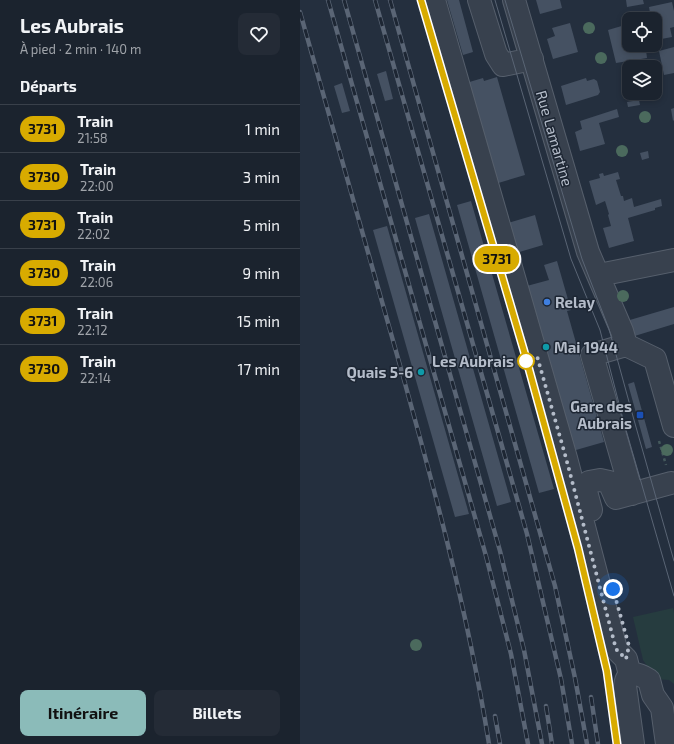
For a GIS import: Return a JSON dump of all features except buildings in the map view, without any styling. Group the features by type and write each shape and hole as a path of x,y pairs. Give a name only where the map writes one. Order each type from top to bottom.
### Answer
{"street":[{"path":"434,0 566,458 616,649 628,667 649,680 654,695 662,708 667,744"},
{"path":"479,0 496,54 503,65 532,58"},
{"name":"Rue Lamartine","path":"514,0 588,252 622,331 626,345"},
{"path":"599,276 674,260"},
{"path":"632,494 592,356 626,345 655,359 674,426"},
{"path":"633,744 625,686 629,646 585,488 589,482 600,480 609,482 616,498 671,483"}],"green space":[{"path":"673,608 674,684 669,680 656,679 643,660 633,617"}],"tram line":[{"path":"495,0 571,259 600,330 624,423 674,596"},
{"path":"505,0 582,259 609,329 674,561"}],"railway":[{"path":"328,0 486,556 511,654 528,744"},
{"path":"344,0 500,551 524,650 542,744"},
{"path":"375,0 527,534 561,679 572,744"},
{"path":"390,0 555,586 575,678 587,744"},
{"path":"421,0 524,351 578,548 607,671 617,744"},
{"path":"300,12 434,489 459,590 489,744"},
{"path":"591,697 598,744"},
{"path":"546,706 552,744"},
{"path":"495,716 500,744"}],"train":[{"name":"3731","path":"421,0 524,351 578,548 607,671 617,744"}],"place":[{"name":"Relay","path":"547,302"},
{"name":"Mai 1944","path":"546,347"},
{"name":"Les Aubrais","path":"526,361"},
{"name":"Quais 5-6","path":"421,372"},
{"name":"Gare des Aubrais","path":"640,415"}],"route":[{"path":"526,361 537,356 566,458 616,649 626,659 629,646 613,589"}]}
